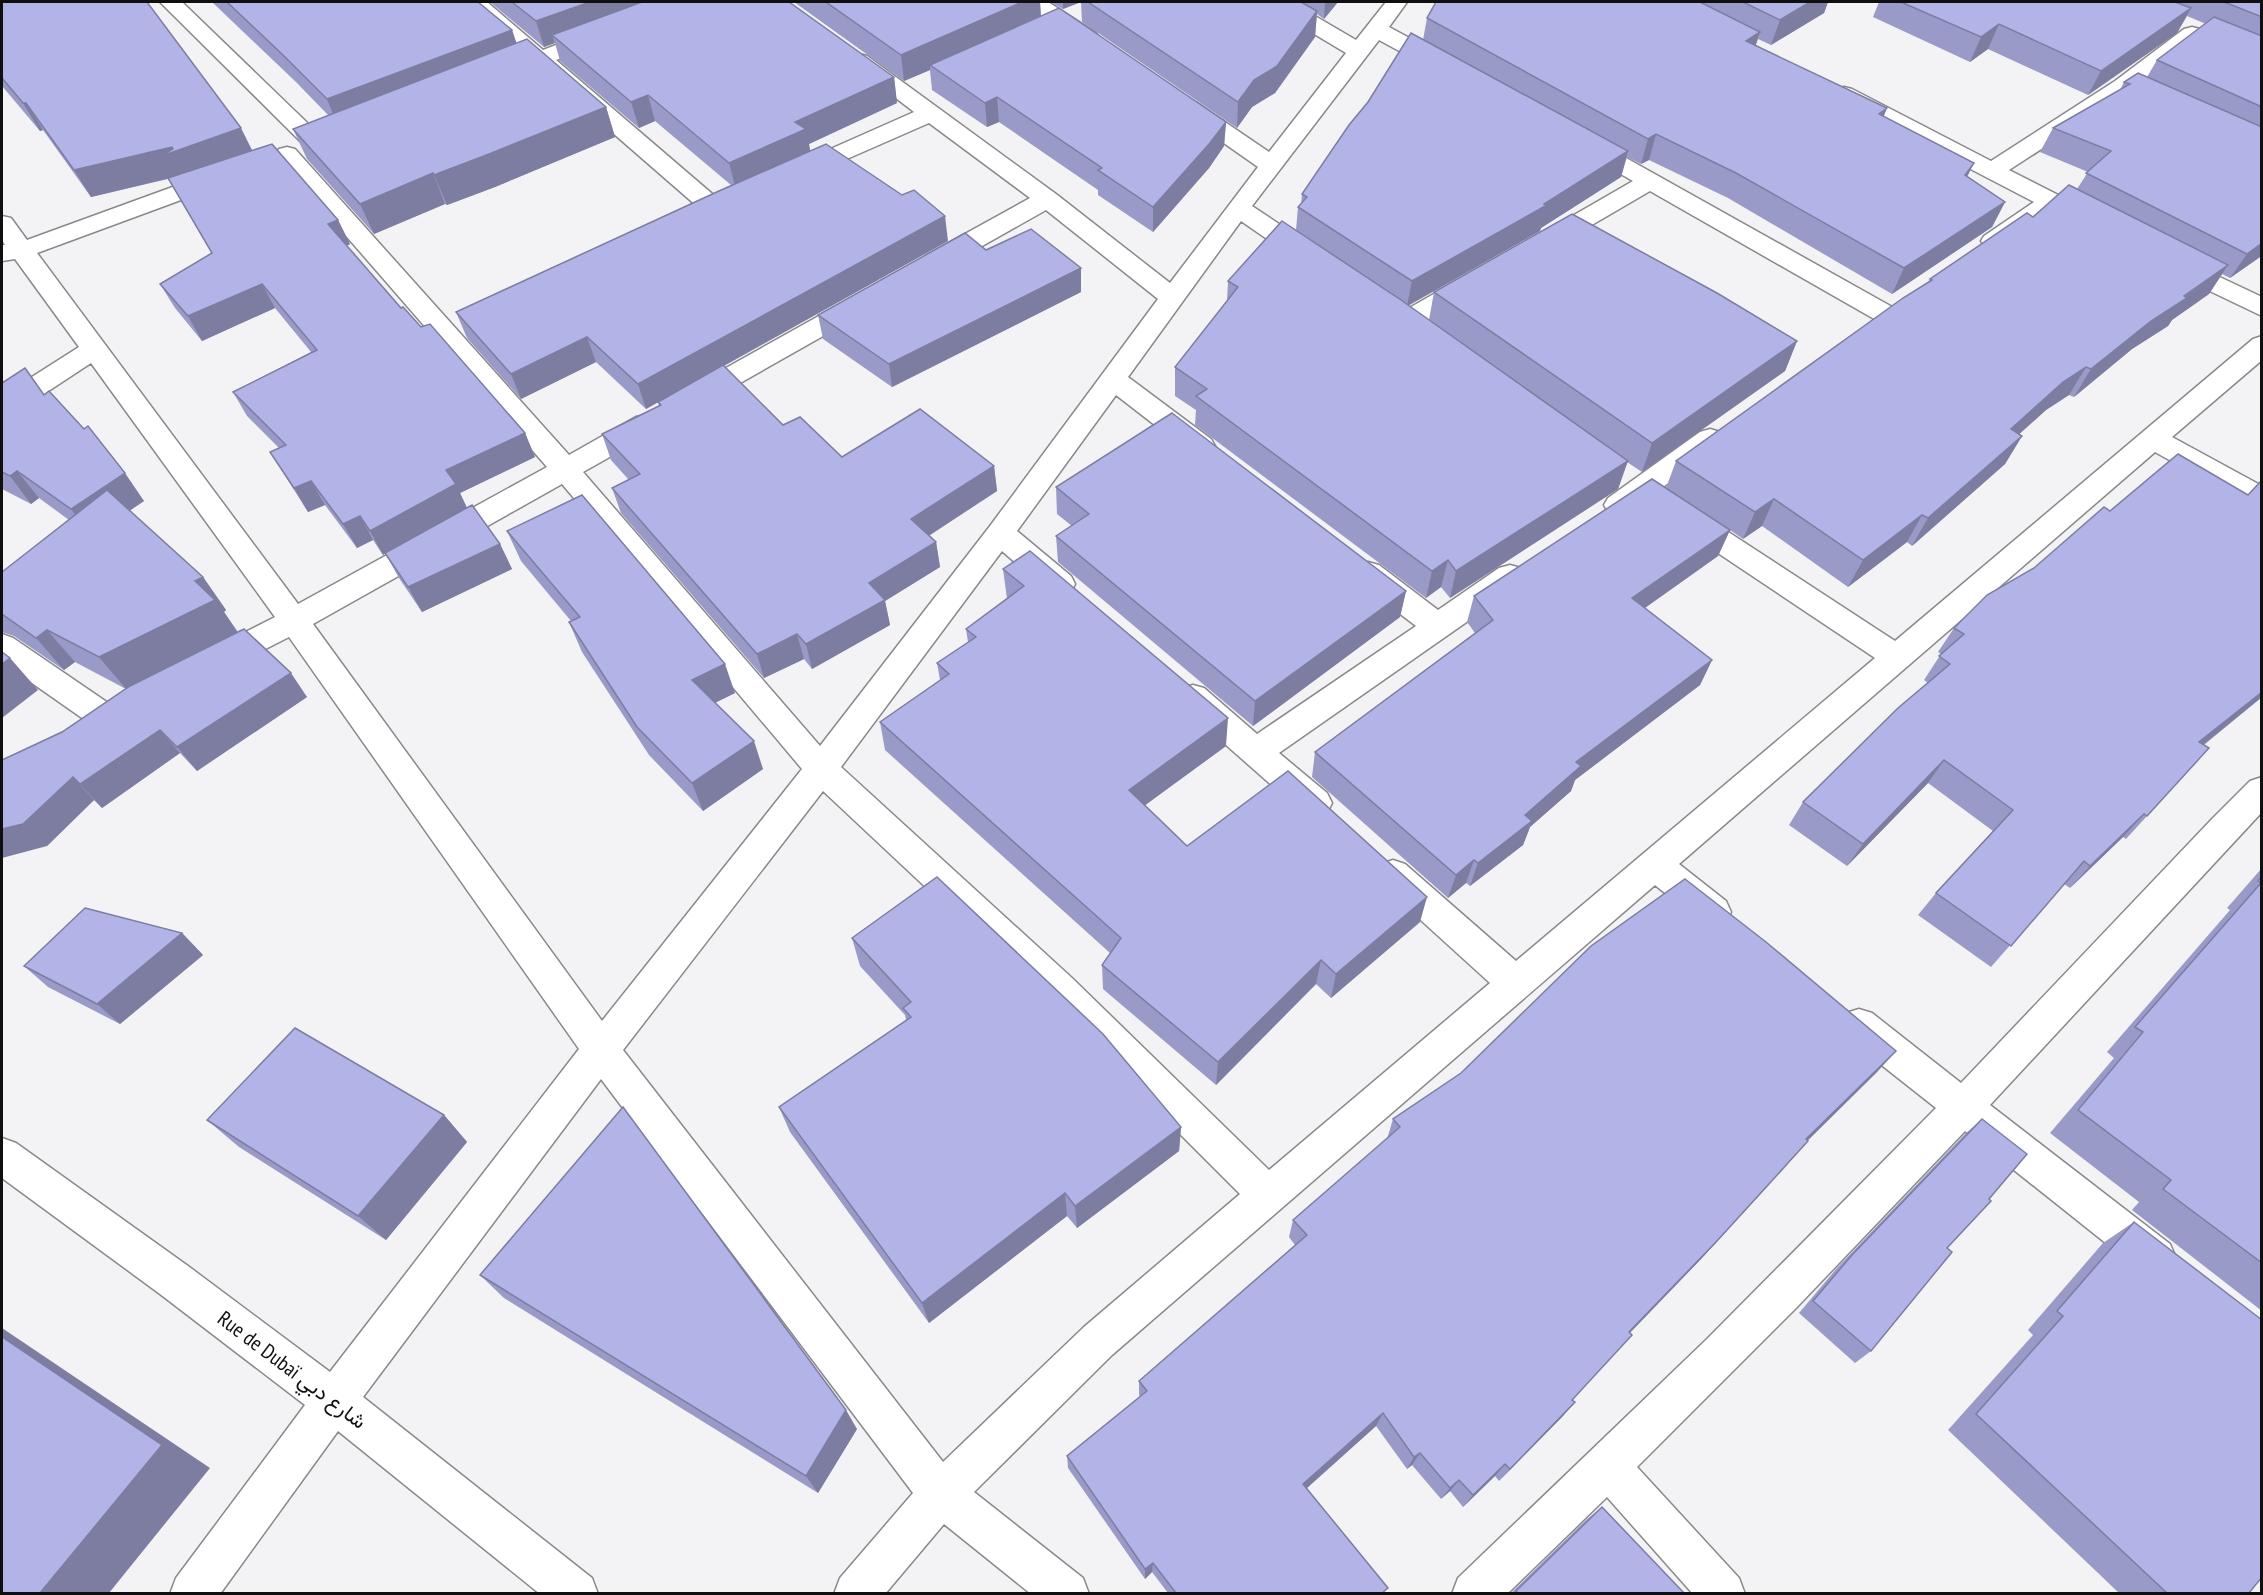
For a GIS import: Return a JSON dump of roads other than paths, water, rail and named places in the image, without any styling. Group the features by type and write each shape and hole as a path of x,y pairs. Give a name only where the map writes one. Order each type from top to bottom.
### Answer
{"street":[{"path":"11,252 326,139 171,2"},
{"path":"475,2 715,209"},
{"path":"1034,2 1073,16 1110,53"},
{"path":"1277,2 1368,41 1458,74"},
{"path":"192,1593 334,1401 601,1050 821,769 1000,533 1238,208 1398,2"},
{"path":"1041,30 1073,16"},
{"path":"1993,170 2202,33 2175,21"},
{"path":"488,78 615,30"},
{"path":"845,51 1047,199 1172,297"},
{"path":"902,93 923,83"},
{"path":"1825,84 2083,217"},
{"path":"2123,86 2145,96"},
{"path":"1167,93 1271,165"},
{"path":"779,180 930,114"},
{"path":"1570,136 1885,314"},
{"path":"265,162 457,329 565,469 821,769 1059,989 1268,1194"},
{"path":"1520,256 1651,181"},
{"path":"910,276 1047,199"},
{"path":"1973,254 2051,201"},
{"path":"1238,208 1327,268"},
{"path":"2,223 11,252 94,349 294,621 601,1050 940,1494 1067,1593"},
{"path":"2156,254 2262,308"},
{"path":"1406,321 1489,274"},
{"path":"188,674 294,621 879,293"},
{"path":"856,1593 940,1494 1098,1341 2262,345"},
{"path":"2,408 94,349"},
{"path":"1113,379 1225,464"},
{"path":"1593,521 1632,482 1729,426"},
{"path":"2152,438 2262,499"},
{"path":"1632,482 1896,657"},
{"path":"1000,533 1079,601"},
{"path":"1345,555 1436,625"},
{"path":"1257,751 1436,625 1534,560"},
{"path":"2,646 114,711 73,732"},
{"path":"1168,676 1257,751 1337,823"},
{"path":"1474,1593 1609,1468 1963,1107 2262,790"},
{"path":"1372,855 1515,984"},
{"path":"1654,864 1738,930"},
{"path":"1832,1004 2187,1282"},
{"name":"Rue de Dubaï شارع دبي","path":"4,1161 165,1274 334,1401 576,1593"},
{"path":"1609,1468 1723,1593"}]}
